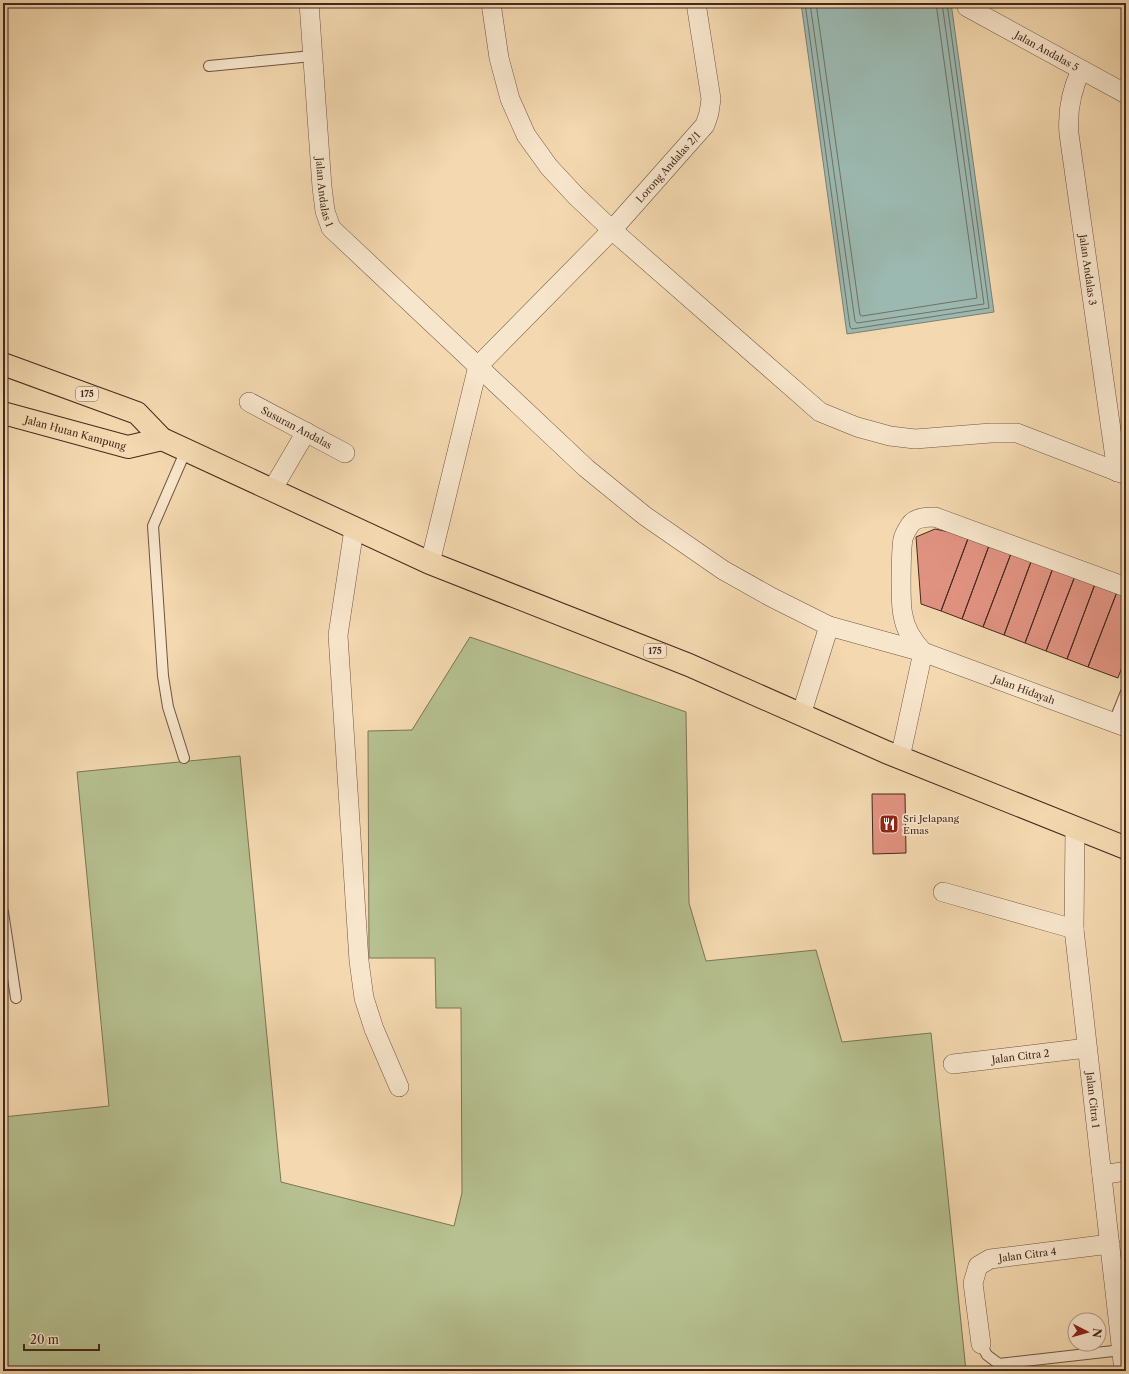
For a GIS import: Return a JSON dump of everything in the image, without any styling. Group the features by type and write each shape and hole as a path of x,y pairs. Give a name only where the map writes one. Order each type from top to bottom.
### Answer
{"main road":[{"name":"175","path":"3,364 137,412 162,439 430,563 682,662 900,758 1126,848"},
{"name":"Jalan Hutan Kampung","path":"3,413 128,447 162,439"}],"street":[{"name":"Jalan Andalas 1","path":"309,3 325,211 331,228 586,468 645,516 747,584 829,626"},
{"path":"491,3 499,58 510,99 526,135 555,173 576,196 612,230 820,412 857,427 890,436 915,439 991,433 1017,433 1122,473"},
{"name":"Lorong Andalas 2/1","path":"478,366 612,230 705,125 711,99 696,3"},
{"name":"Jalan Andalas 5","path":"967,7 1126,94"},
{"name":"Jalan Andalas 3","path":"1081,70 1069,103 1069,134 1082,237 1122,473"},
{"path":"430,563 478,366"},
{"name":"Susuran Andalas","path":"249,402 345,453"},
{"path":"272,490 306,432"},
{"path":"900,758 923,652 914,642 907,630 902,615 903,539 910,524 924,516 935,517 1126,587"},
{"path":"354,528 338,635 360,961 364,998 374,1029 400,1087"},
{"path":"801,715 829,626"},
{"name":"Jalan Hidayah","path":"829,626 923,652 1120,725"},
{"name":"Jalan Citra 1","path":"1075,828 1074,929 1110,1244 1120,1284 1124,1371"},
{"path":"943,892 1074,929"},
{"name":"Jalan Citra 2","path":"953,1064 1087,1048"},
{"path":"1102,1175 1126,1171"},
{"name":"Jalan Citra 4","path":"981,1344 973,1283 978,1266 990,1259 1110,1244"}],"lane":[{"path":"209,66 312,56"},
{"path":"184,758 168,707 163,676 153,526 186,450"},
{"path":"1120,725 1126,692"},
{"path":"3,912 16,998"},
{"path":"981,1344 987,1355 999,1364 1122,1350"}],"green space":[{"path":"470,637 686,712 689,903 706,961 816,950 842,1042 931,1033 966,1371 228,1371 188,1369 186,1371 3,1371 3,1117 109,1106 77,772 240,756 281,1182 454,1226 462,1193 461,1008 436,1008 435,958 369,958 368,731 412,730"}],"water":[{"path":"801,3 951,3 994,312 847,334"}],"building":[{"path":"935,529 969,536 941,611 921,604 916,537"},
{"path":"969,536 990,543 962,619 941,611"},
{"path":"990,543 1012,551 983,627 962,619"},
{"path":"1012,551 1032,559 1004,635 983,627"},
{"path":"1032,559 1053,568 1025,643 1004,635"},
{"path":"1053,568 1075,576 1046,651 1025,643"},
{"path":"1075,576 1095,584 1067,659 1046,651"},
{"path":"1095,584 1117,592 1088,667 1067,659"},
{"path":"1117,592 1126,595 1126,656 1118,678 1088,667"},
{"name":"Sri Jelapang Emas","path":"872,794 905,794 906,853 873,854"}],"place":[{"name":"Sri Jelapang Emas","path":"889,824"}]}
